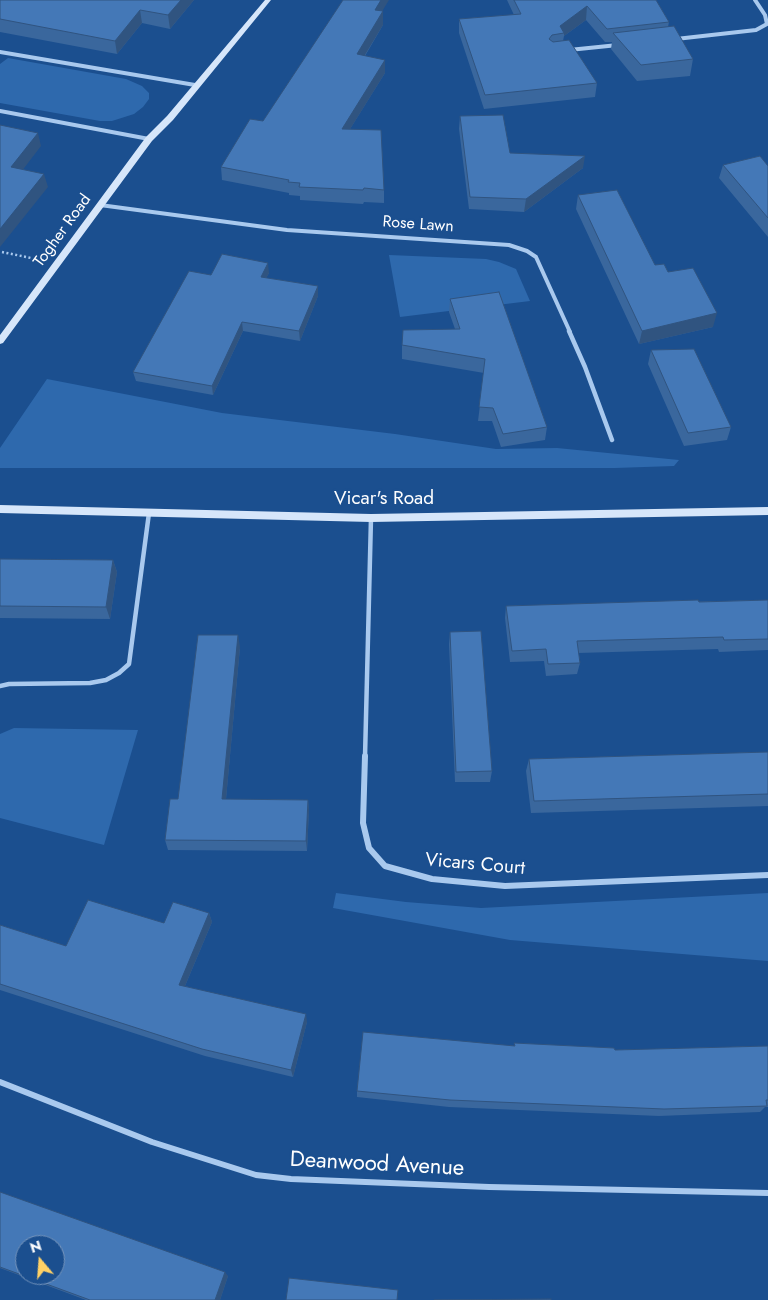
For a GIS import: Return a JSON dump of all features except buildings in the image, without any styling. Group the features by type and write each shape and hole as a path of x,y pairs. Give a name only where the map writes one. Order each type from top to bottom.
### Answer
{"street":[{"name":"Togher Road","path":"0,341 149,139 170,118 195,85 268,0"},
{"path":"667,40 756,30 767,24 766,15 755,0"},
{"path":"561,51 628,44"},
{"path":"0,52 195,85"},
{"path":"0,111 149,139"},
{"name":"Rose Lawn","path":"99,205 287,230 509,245 527,251 536,257 541,266 588,373 612,440"},
{"name":"Vicar's Road","path":"0,509 371,518 768,511"},
{"path":"0,686 9,684 90,683 106,680 119,673 128,664 149,513"},
{"name":"Vicars Court","path":"371,518 363,823 369,848 385,866 432,879 505,886 768,875"},
{"name":"Deanwood Avenue","path":"0,1082 152,1142 256,1175 291,1179 489,1187 768,1193"}],"path":[{"path":"2,252 35,259"}],"shaded area":[{"path":"8,58 126,79 142,86 149,93 149,99 134,114 112,121 100,121 0,103 0,64"},
{"path":"389,255 486,259 499,262 516,269 530,301 400,317"},
{"path":"47,379 222,413 395,434 496,449 557,448 679,460 674,466 615,468 0,468 0,448"},
{"path":"14,728 138,730 104,845 0,818 0,734"},
{"path":"336,893 406,902 481,908 768,893 768,961 510,940 333,908"}]}
